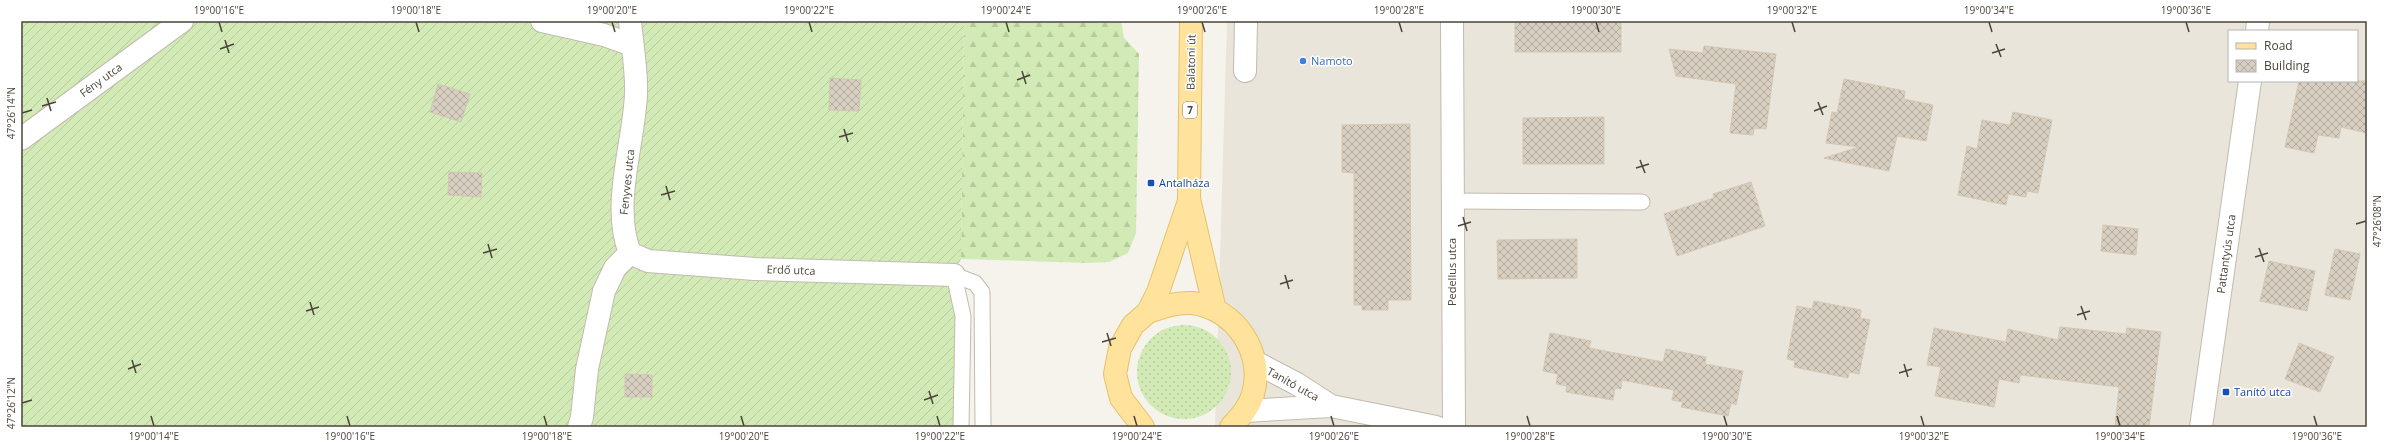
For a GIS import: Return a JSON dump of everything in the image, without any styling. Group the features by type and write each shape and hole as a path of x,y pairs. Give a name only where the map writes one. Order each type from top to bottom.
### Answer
{"main road":[{"name":"Balatoni út","path":"1191,21 1189,199 1215,310"},
{"name":"Balatoni út","path":"1148,312 1158,292 1189,199"},
{"name":"Balatoni út","path":"1139,426 1121,398 1115,374 1120,348 1133,325 1148,312 1169,304 1192,303 1215,310 1234,323 1248,340 1255,362 1256,379 1252,395 1245,411 1231,427"}],"street":[{"name":"Fény utca","path":"21,139 182,21"},
{"path":"542,21 604,35 632,45"},
{"name":"Fenyves utca","path":"630,21 636,93 623,204 623,237 630,253"},
{"path":"1245,71 1246,21"},
{"name":"Pedellus utca","path":"1452,21 1454,427"},
{"name":"Pattantyús utca","path":"2202,427 2250,82"},
{"path":"582,424 587,369 604,291 615,268 630,253"},
{"name":"Erdő utca","path":"630,253 648,261 755,270 954,275"},
{"name":"Tanító utca","path":"1255,362 1297,384 1331,406"},
{"name":"Tanító utca","path":"1245,411 1331,406 1396,422 1436,427"}],"lane":[{"path":"1452,201 1642,202"},
{"path":"954,275 963,316 961,427"},
{"path":"954,275 975,284 982,292 983,427"}],"shaded area":[{"path":"1227,21 2367,21 2367,427 1215,427"}],"green space":[{"path":"21,21 964,21 961,259 954,275 961,427 21,427"},
{"path":"964,21 1121,21 1124,38 1139,54 1136,233 1128,253 1109,262 1088,263 961,259"},
{"path":"1184,325 1202,329 1217,339 1227,354 1231,372 1227,390 1217,405 1202,415 1184,419 1166,415 1151,405 1141,390 1137,372 1141,354 1151,339 1166,329"}],"building":[{"path":"1515,21 1621,21 1621,52 1515,52"},
{"path":"1704,46 1776,54 1766,129 1754,128 1753,135 1730,133 1736,84 1676,76 1669,49 1703,53"},
{"path":"830,78 861,80 859,111 829,110"},
{"path":"1844,79 1905,91 1904,99 1933,105 1926,141 1897,136 1889,171 1824,158 1859,147 1826,143 1832,112 1837,113"},
{"path":"2367,81 2367,133 2341,127 2339,138 2318,135 2314,153 2285,147 2299,82"},
{"path":"438,84 470,94 461,122 430,112"},
{"path":"2013,112 2052,120 2038,193 2027,191 2026,197 2008,194 2006,205 1958,195 1967,146 1977,149 1982,120 2010,125"},
{"path":"1604,117 1604,164 1523,164 1523,118"},
{"path":"1410,124 1411,300 1388,300 1388,310 1362,310 1362,305 1354,305 1354,173 1342,172 1342,125"},
{"path":"449,172 482,173 481,197 448,195"},
{"path":"1751,182 1765,226 1677,256 1664,214 1714,198 1713,194"},
{"path":"2103,225 2138,229 2136,255 2101,251"},
{"path":"1577,239 1577,278 1498,279 1497,240"},
{"path":"2335,249 2360,254 2350,300 2325,295"},
{"path":"2269,261 2315,271 2307,311 2260,301"},
{"path":"1814,301 1861,310 1860,318 1870,320 1859,374 1849,372 1848,378 1794,367 1795,361 1787,359 1797,306 1812,309"},
{"path":"2060,327 2126,334 2127,328 2161,332 2149,427 2115,427 2119,387 2020,375 2019,383 1999,379 1994,407 1935,396 1941,367 1927,365 1934,328 2006,342 2008,329 2058,340"},
{"path":"1550,333 1591,341 1589,348 1663,362 1666,349 1706,357 1705,364 1743,371 1736,405 1731,403 1728,416 1681,407 1683,402 1672,400 1674,390 1622,380 1621,389 1615,388 1613,400 1566,392 1567,386 1556,384 1558,374 1543,371"},
{"path":"2299,343 2334,357 2320,392 2285,379"},
{"path":"625,374 652,375 652,397 625,397"}],"place":[{"name":"Namoto","path":"1303,61"},
{"name":"Antalháza","path":"1151,183"},
{"name":"Tanító utca","path":"2226,392"}]}
